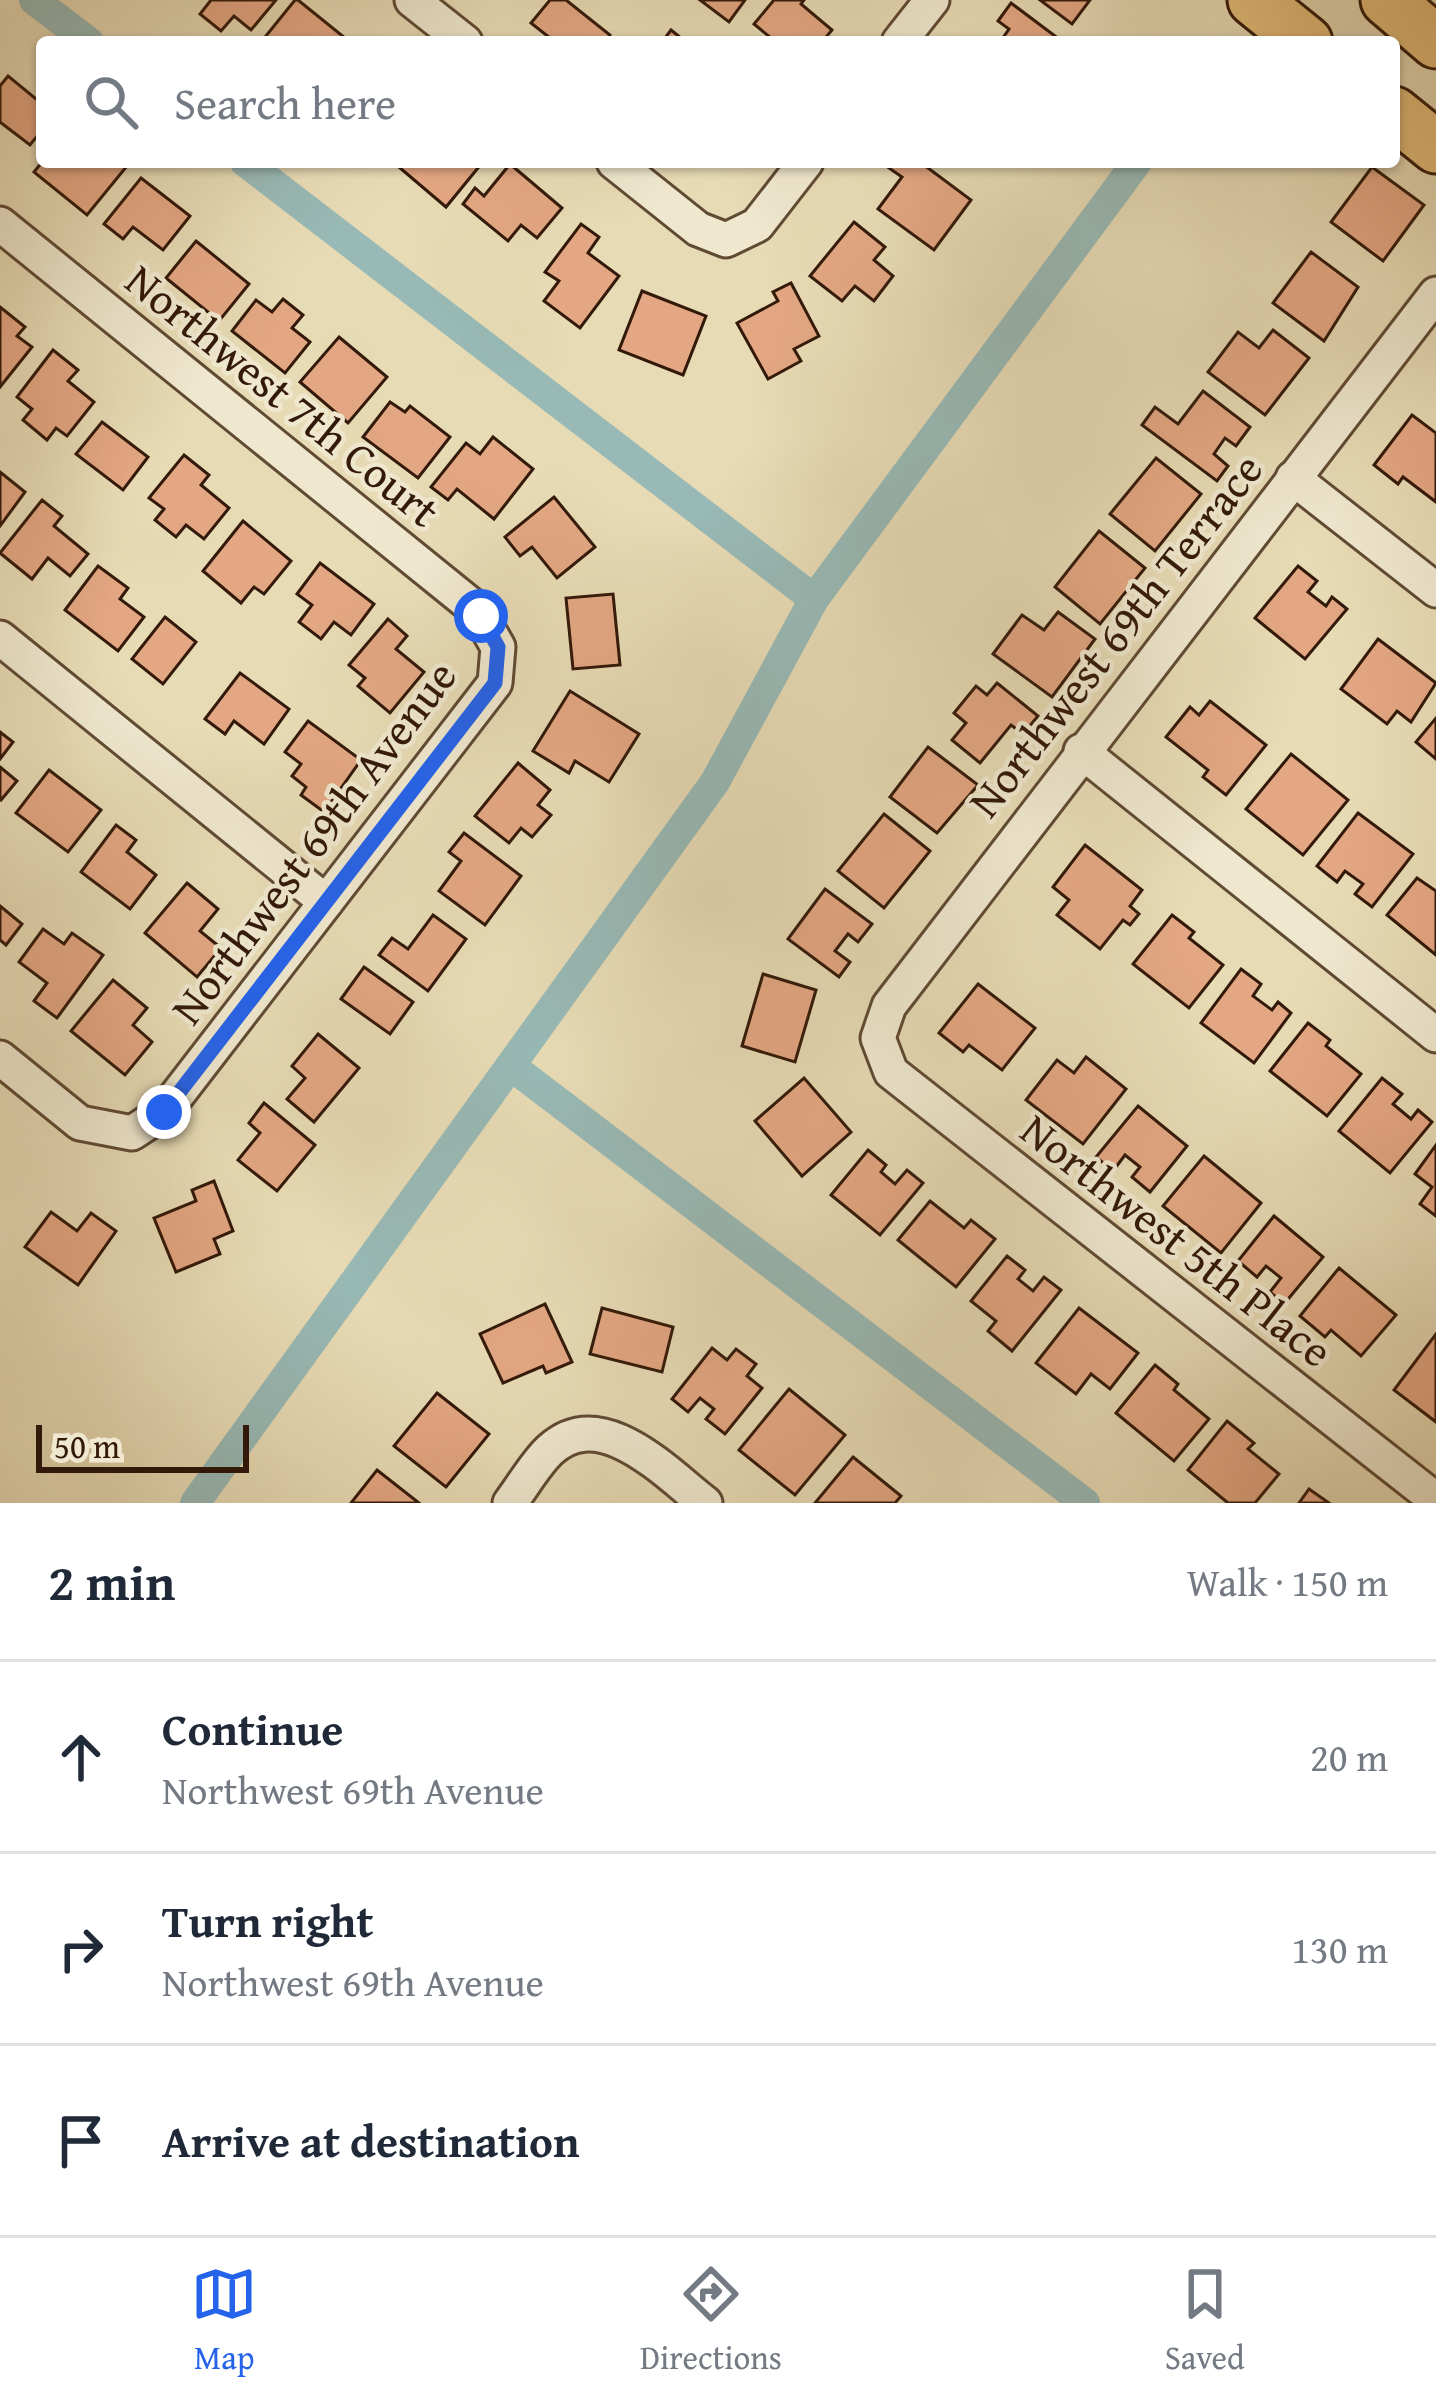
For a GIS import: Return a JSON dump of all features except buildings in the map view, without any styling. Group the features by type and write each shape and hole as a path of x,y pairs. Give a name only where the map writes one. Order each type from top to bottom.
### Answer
{"main road":[{"path":"1254,0 1299,36"},
{"path":"1388,0 1436,42"},
{"path":"1400,118 1436,148"}],"street":[{"path":"412,0 457,36"},
{"path":"903,36 928,1"},
{"path":"622,168 698,229 726,240 757,226 801,168"},
{"name":"Northwest 7th Court","path":"0,224 478,610 498,647"},
{"name":"Northwest 69th Terrace","path":"878,1038 889,1006 1436,294"},
{"path":"1293,478 1436,590"},
{"path":"0,638 326,902"},
{"name":"Northwest 69th Avenue","path":"0,1058 80,1123 132,1132 164,1112 495,683 498,647"},
{"path":"1082,752 1436,1035"},
{"name":"Northwest 5th Place","path":"878,1038 891,1072 1436,1500"},
{"path":"510,1503 553,1447 594,1432 630,1444 705,1503"}],"waterway":[{"path":"34,0 81,36"},
{"path":"253,168 814,599"},
{"path":"195,1503 715,782 814,599 1133,168"},
{"path":"511,1066 1085,1503"}],"route":[{"path":"164,1112 495,683 498,647 481,616"}]}
